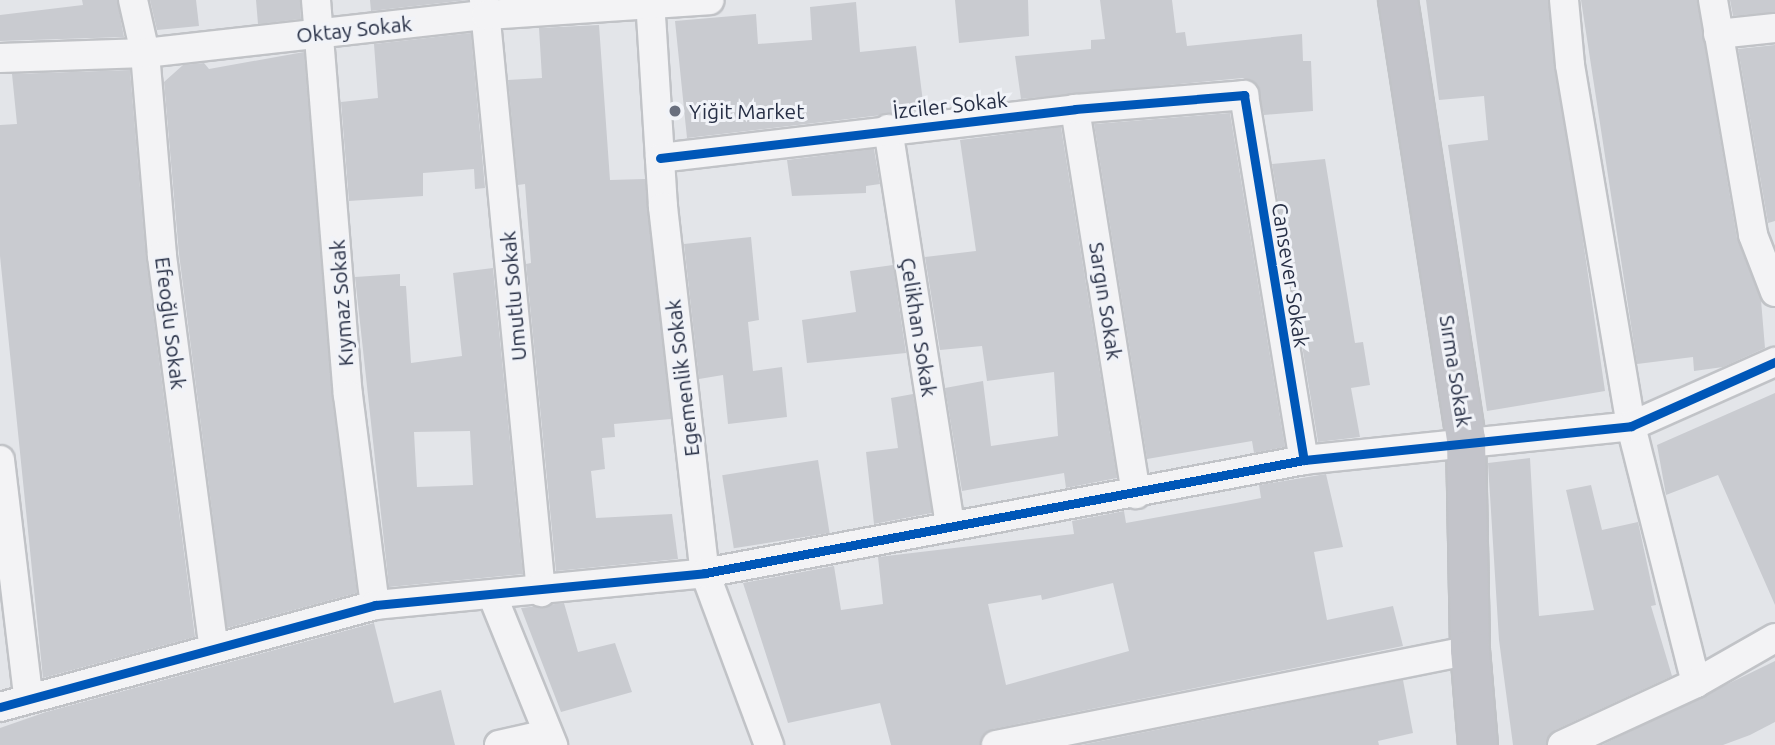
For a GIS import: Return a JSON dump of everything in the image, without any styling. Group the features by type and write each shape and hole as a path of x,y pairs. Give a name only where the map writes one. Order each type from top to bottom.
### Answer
{"street":[{"name":"Efeoğlu Sokak","path":"133,0 145,53 162,256 213,646"},
{"name":"Kıymaz Sokak","path":"316,0 321,32 348,395 375,606"},
{"name":"Oktay Sokak","path":"0,58 145,53 321,32 485,8 709,0"},
{"name":"Sırma Sokak","path":"1398,0 1466,439 1470,650 1478,745"},
{"path":"1564,0 1570,65 1631,426 1696,683"},
{"path":"1713,0 1753,235 1775,292"},
{"name":"Egemenlik Sokak","path":"651,3 660,158 705,573 769,745"},
{"name":"Umutlu Sokak","path":"485,8 541,592"},
{"path":"1718,34 1775,28"},
{"name":"İzciler Sokak","path":"660,158 1075,108 1244,95"},
{"name":"Cansever Sokak","path":"1244,95 1304,460"},
{"name":"Sargın Sokak","path":"1075,108 1136,494"},
{"name":"Çelikhan Sokak","path":"888,129 950,524"},
{"path":"0,707 28,696 213,646 375,606 493,597 705,573 950,524 1136,494 1304,460 1466,439 1631,426 1775,362"},
{"path":"0,460 4,534 28,696"},
{"path":"493,597 550,739 499,745"},
{"path":"1562,745 1696,683 1775,638"},
{"path":"996,745 1470,650"}],"building":[{"path":"82,0 117,0 124,37 0,41 0,15 83,5"},
{"path":"150,0 196,0 199,26 157,30"},
{"path":"256,0 300,0 301,19 258,24"},
{"path":"370,0 468,0 371,11"},
{"path":"955,0 1028,0 1029,36 959,43"},
{"path":"1100,0 1172,0 1176,33 1185,32 1187,46 1302,34 1303,61 1311,61 1313,111 1264,115 1257,85 1243,78 1021,99 1015,56 1091,49 1091,40 1105,39"},
{"path":"1426,0 1548,0 1605,391 1487,411 1448,145 1488,140 1484,96 1439,100"},
{"path":"1581,0 1697,0 1737,238 1761,300 1765,348 1723,367 1694,371 1693,357 1637,364"},
{"path":"1730,0 1775,0 1775,12 1733,16"},
{"path":"856,2 860,52 916,46 924,110 687,138 675,21 756,14 758,44 812,40 810,7"},
{"path":"599,25 610,180 645,179 671,419 614,424 615,437 602,438 605,469 591,471 596,518 672,514 678,559 556,571 526,264 531,263 525,184 518,185 508,80 542,78 539,28"},
{"path":"471,33 485,188 475,189 474,169 423,173 423,196 349,201 341,102 378,98 374,44"},
{"path":"1775,45 1775,221 1768,223 1738,49"},
{"path":"304,52 332,397 357,593 227,628 179,254 164,82 183,65 204,63 209,69"},
{"path":"130,70 146,258 195,637 43,678 0,256 0,125 17,124 12,74"},
{"path":"1230,113 1285,447 1254,453 1252,441 1147,459 1094,124"},
{"path":"1061,127 1117,478 1066,488 1064,473 962,491 945,388 983,381 991,446 1058,436 1054,372 987,381 982,346 940,350 925,257 976,251 960,140"},
{"path":"874,149 880,184 866,186 866,193 792,196 787,160"},
{"path":"1325,159 1355,343 1363,342 1370,385 1351,388 1360,437 1318,442 1272,164"},
{"path":"751,237 759,320 748,322 753,371 782,367 787,417 728,424 723,375 699,379 684,244"},
{"path":"893,265 906,353 807,363 802,320 856,312 850,271"},
{"path":"493,268 523,574 389,587 355,277 400,274 400,286 406,286 411,363 462,356 453,273","holes":["470,431 473,485 417,487 414,432"]},
{"path":"1775,393 1775,605 1718,475 1666,495 1657,445"},
{"path":"913,394 932,513 874,524 866,452 898,448 891,398"},
{"path":"1530,458 1539,616 1594,610 1566,490 1591,485 1602,530 1638,522 1656,605 1651,606 1672,676 1555,730 1546,745 1513,745 1499,640 1488,463"},
{"path":"818,460 830,533 734,548 722,475"},
{"path":"1326,474 1343,547 1314,552 1327,620 1393,606 1403,646 993,729 980,745 891,745 880,703 788,723 743,583 834,566 841,610 883,604 878,557 1074,534 1072,521 1124,511 1126,523 1261,498 1259,485","holes":["1113,583 1129,651 1006,685 988,604 1041,595 1042,600"]},
{"path":"564,603 578,652 615,643 632,692 561,712 521,608"},
{"path":"374,623 394,703 441,690 455,745 0,745 0,728 46,712"},
{"path":"1775,661 1775,722 1750,735 1723,745 1602,745"},
{"path":"1403,680 1413,733 1378,741 1379,745 1081,745"}],"cycle path":[{"path":"660,158 1075,109 1244,95 1304,460"},
{"path":"0,707 375,605 705,573 1304,460 1631,426 1775,362"}],"place":[{"name":"Yiğit Market","path":"675,111"}]}
